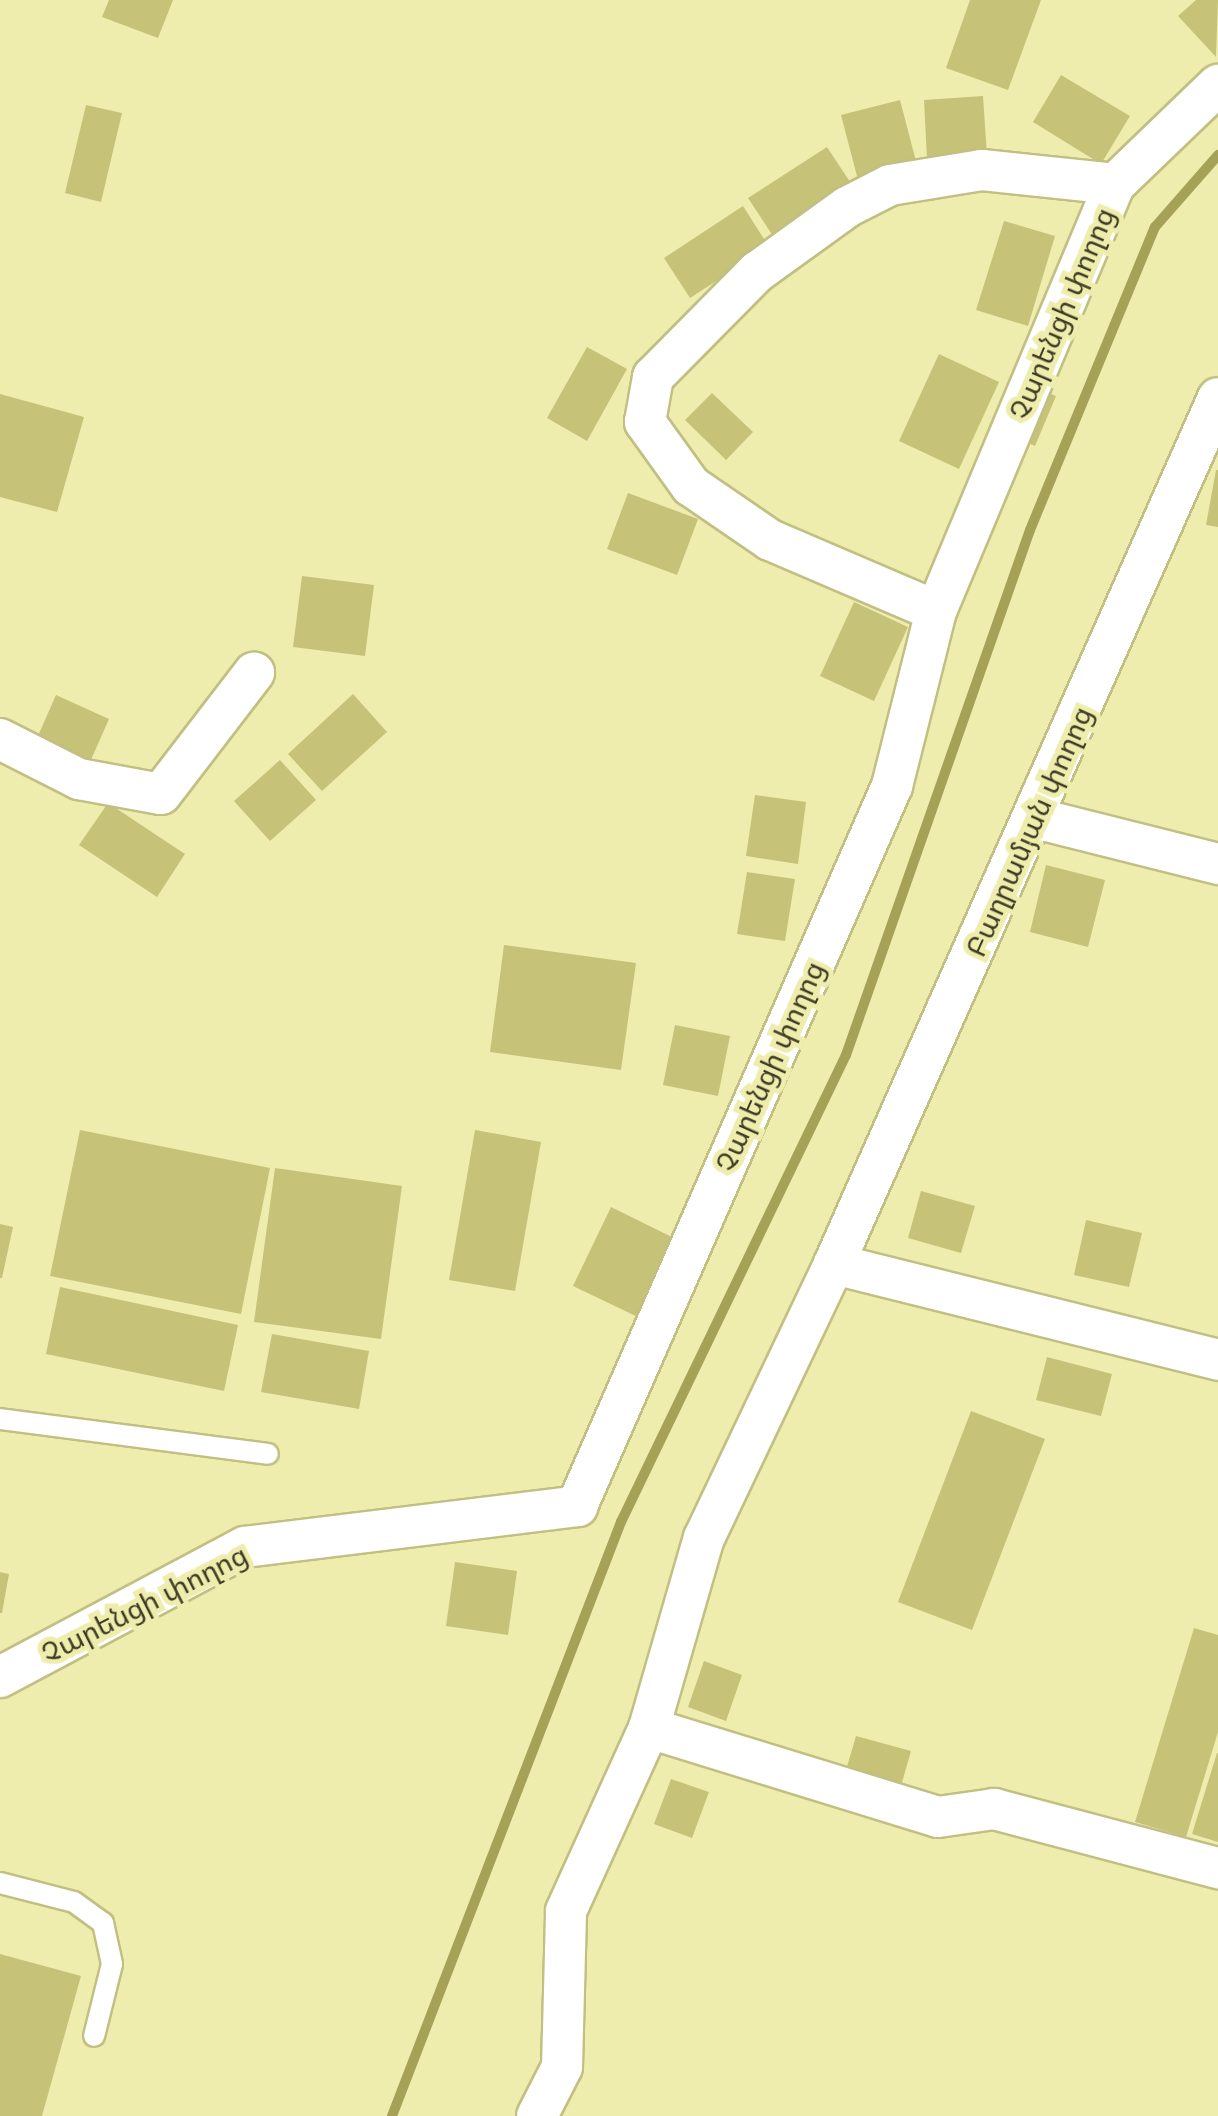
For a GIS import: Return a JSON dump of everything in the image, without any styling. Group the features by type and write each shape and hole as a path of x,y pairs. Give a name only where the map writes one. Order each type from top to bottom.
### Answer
{"street":[{"name":"Չարենցի փողոց","path":"0,1677 245,1547 578,1506 892,786 936,611 1115,184 1218,86"},
{"path":"936,611 770,540 691,486 645,422 653,377 757,272 847,206 890,185 982,170 1115,184"},
{"name":"Բաղրամյան փողոց","path":"537,2116 562,2066 566,1910 649,1728 704,1538 834,1264 1216,404"},
{"path":"0,739 79,779 161,794 254,673"},
{"path":"1035,818 1218,864"},
{"path":"834,1264 1218,1360"},
{"path":"649,1728 938,1817 994,1809 1218,1868"}],"lane":[{"path":"0,1418 268,1454"},
{"path":"0,1883 74,1902 103,1923 112,1964 94,2036"}],"building":[{"path":"109,0 173,0 158,38 102,17"},
{"path":"970,0 1041,0 1008,90 946,68"},
{"path":"1196,0 1218,0 1216,57 1178,16"},
{"path":"1061,75 1130,116 1101,164 1033,122"},
{"path":"983,96 987,156 927,159 924,100"},
{"path":"900,100 917,165 858,180 841,115"},
{"path":"86,105 122,113 101,202 65,193"},
{"path":"827,147 854,188 775,239 748,198"},
{"path":"743,206 769,247 690,298 664,258"},
{"path":"1004,221 1055,236 1028,326 976,310"},
{"path":"587,347 627,369 587,441 547,418"},
{"path":"939,354 999,382 959,469 899,441"},
{"path":"1040,390 1056,396 1035,446 1019,439"},
{"path":"712,393 753,432 726,460 685,420"},
{"path":"0,394 84,417 57,512 0,497"},
{"path":"1218,470 1218,527 1206,525"},
{"path":"628,493 698,519 677,575 607,549"},
{"path":"302,576 374,585 365,656 293,647"},
{"path":"854,602 908,627 874,701 820,676"},
{"path":"353,694 387,732 322,791 288,754"},
{"path":"56,695 109,719 90,762 37,738"},
{"path":"280,760 316,800 270,841 234,801"},
{"path":"755,795 806,802 798,864 746,856"},
{"path":"108,803 185,854 157,897 79,845"},
{"path":"1046,865 1105,880 1088,947 1030,932"},
{"path":"747,872 795,879 785,941 737,934"},
{"path":"504,945 636,963 621,1070 490,1052"},
{"path":"675,1025 730,1036 718,1096 663,1085"},
{"path":"80,1130 270,1168 241,1314 50,1276"},
{"path":"475,1130 541,1142 515,1291 449,1280"},
{"path":"275,1168 402,1186 381,1339 254,1322"},
{"path":"921,1191 975,1206 961,1253 908,1238"},
{"path":"611,1207 680,1241 642,1319 573,1286"},
{"path":"1086,1220 1142,1233 1129,1287 1074,1275"},
{"path":"0,1224 13,1227 2,1278 0,1278"},
{"path":"60,1287 238,1325 224,1391 46,1354"},
{"path":"272,1334 369,1351 359,1409 261,1392"},
{"path":"1047,1357 1112,1374 1101,1416 1036,1400"},
{"path":"971,1411 1045,1439 972,1630 898,1602"},
{"path":"455,1562 517,1571 508,1635 446,1626"},
{"path":"0,1572 9,1574 2,1613 0,1613"},
{"path":"1194,1628 1218,1635 1218,1732 1186,1837 1135,1822"},
{"path":"704,1661 742,1675 726,1721 688,1707"},
{"path":"856,1736 911,1751 901,1786 846,1770"},
{"path":"1218,1753 1218,1842 1192,1834"},
{"path":"671,1779 709,1792 692,1838 654,1824"},
{"path":"0,1954 81,1976 42,2116 0,2116"}],"waterway":[{"path":"392,2116 621,1522 846,1055 1030,530 1155,227 1218,155"}]}
